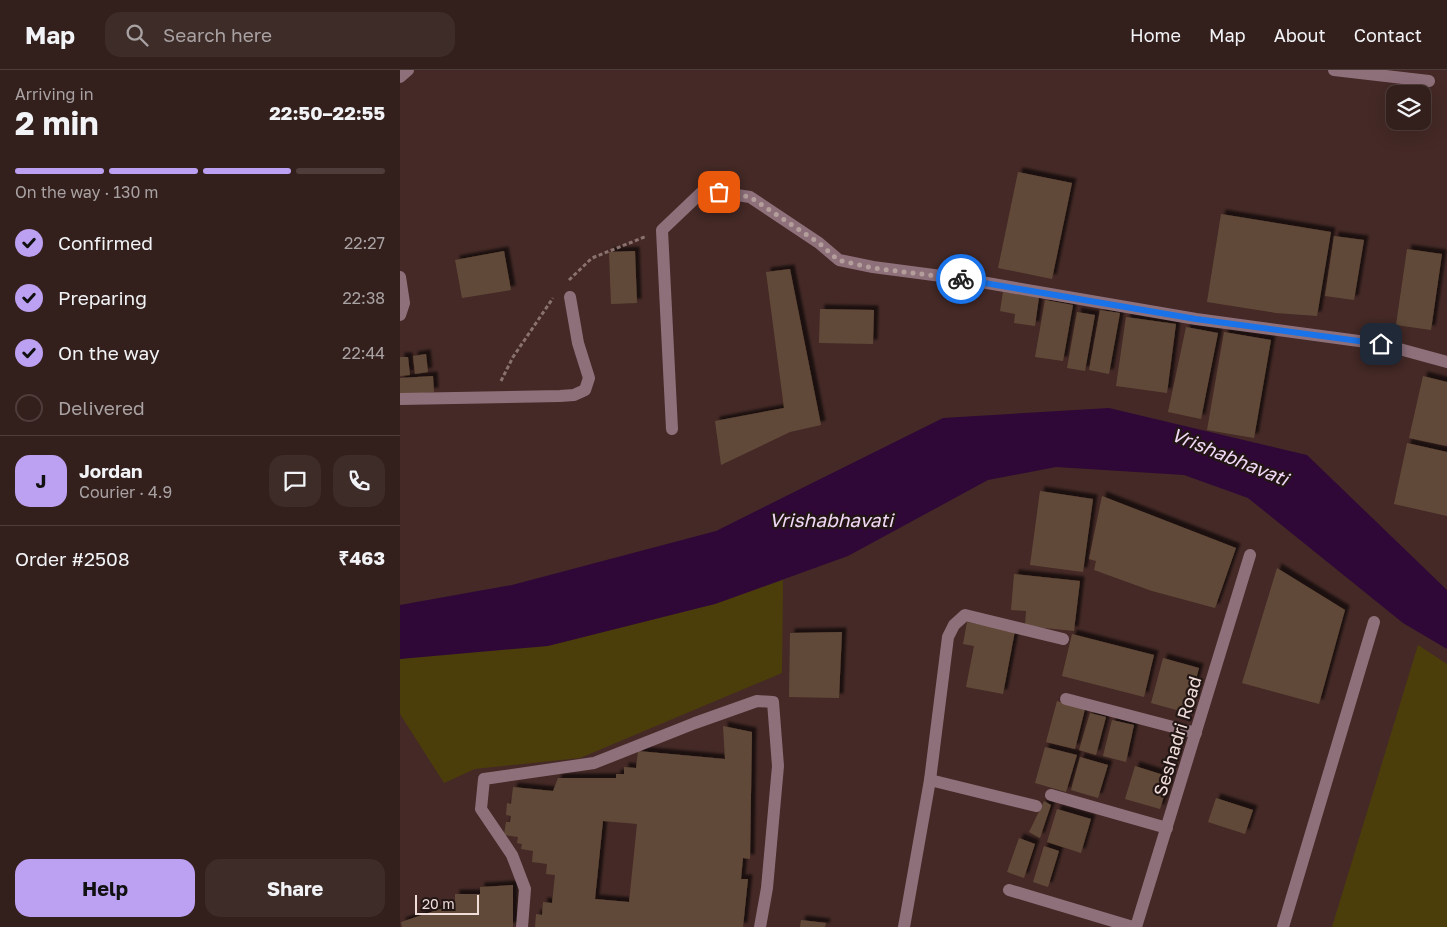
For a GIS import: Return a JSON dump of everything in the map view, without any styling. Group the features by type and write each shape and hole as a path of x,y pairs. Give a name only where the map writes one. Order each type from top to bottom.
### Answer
{"street":[{"path":"400,77 408,70"},
{"path":"1334,70 1429,81"},
{"path":"672,429 662,230 704,190 750,197 819,243 838,260 873,268 964,280 1196,319 1381,344 1447,362"},
{"path":"400,277 404,303 400,315"},
{"path":"400,399 560,396 574,395 585,390 589,378 578,343 570,297"},
{"name":"Seshadri Road","path":"1135,927 1250,555"},
{"path":"904,927 930,780 948,637 954,625 965,615 1063,638"},
{"path":"1283,927 1374,622"},
{"path":"1066,699 1196,734"},
{"path":"522,927 525,889 512,855 481,809 484,780 594,763 757,701 773,702 778,766 767,888 760,927"},
{"path":"930,780 1036,806"},
{"path":"1050,795 1167,828"},
{"path":"1009,890 1135,927"}],"shaded area":[{"path":"783,580 782,673 580,758 475,769 444,783 400,714 400,659 715,604"},
{"path":"1418,645 1447,664 1447,927 1332,927"}],"water":[{"name":"Vrishabhavati","path":"1109,408 1307,455 1447,590 1447,649 1403,623 1248,498 1184,475 1056,467 988,480 848,556 715,604 548,646 400,659 400,605 512,585 716,531 943,418"}],"building":[{"path":"1018,172 1072,183 1052,279 998,268"},
{"path":"1221,214 1331,232 1317,316 1276,313 1207,302"},
{"path":"1334,236 1364,240 1354,300 1325,296"},
{"path":"1407,249 1442,254 1431,330 1396,325"},
{"path":"504,251 511,290 462,298 455,260"},
{"path":"635,251 637,303 611,304 609,252"},
{"path":"790,269 821,425 790,432 721,465 715,421 784,408 766,272"},
{"path":"1003,292 1039,297 1035,326 1014,323 1015,314 1000,311"},
{"path":"1045,300 1073,305 1063,361 1035,357"},
{"path":"820,309 874,310 873,344 819,343"},
{"path":"1100,310 1120,313 1109,374 1089,370"},
{"path":"1077,312 1095,315 1085,371 1067,368"},
{"path":"1126,317 1176,324 1167,393 1116,386"},
{"path":"1186,327 1218,333 1201,419 1168,412"},
{"path":"1224,332 1271,340 1254,438 1207,430"},
{"path":"426,354 428,372 415,374 413,356"},
{"path":"400,357 408,357 410,375 400,376"},
{"path":"433,376 434,392 400,395 400,378"},
{"path":"1423,376 1447,382 1447,446 1409,438"},
{"path":"1407,443 1447,452 1447,516 1394,504"},
{"path":"1040,491 1093,499 1083,572 1030,565"},
{"path":"1102,496 1236,548 1215,608 1152,591 1094,570 1096,561 1089,559"},
{"path":"1277,568 1345,610 1319,704 1242,683"},
{"path":"1014,574 1080,581 1074,631 1025,626 1026,611 1011,610"},
{"path":"967,622 1015,631 1003,694 966,687 974,646 963,644"},
{"path":"842,632 839,698 789,697 790,633"},
{"path":"1072,634 1154,655 1144,697 1062,676"},
{"path":"1163,658 1199,668 1187,713 1151,703"},
{"path":"1057,701 1085,709 1075,749 1046,742"},
{"path":"1090,713 1106,717 1096,755 1079,750"},
{"path":"1112,720 1134,725 1126,762 1103,756"},
{"path":"723,726 752,732 750,859 743,858 741,879 748,879 743,927 535,927 536,914 542,915 543,902 552,903 555,875 546,874 547,864 532,862 533,851 521,849 522,844 517,843 518,837 504,835 506,822 510,822 511,816 506,815 507,803 511,804 513,787 553,791 558,778 616,778 616,774 624,774 624,767 636,768 638,751 725,759","holes":["603,821 637,824 629,902 595,899"]},
{"path":"1045,747 1077,755 1066,792 1035,783"},
{"path":"1080,757 1108,765 1098,798 1071,790"},
{"path":"1135,766 1170,777 1160,809 1125,799"},
{"path":"1216,798 1253,810 1245,834 1208,822"},
{"path":"1044,801 1051,805 1040,838 1029,832"},
{"path":"1057,809 1091,819 1081,853 1047,842"},
{"path":"1019,838 1035,844 1024,878 1007,872"},
{"path":"1044,846 1059,851 1048,887 1033,882"},
{"path":"513,885 513,927 402,927 401,922 455,904 455,894 480,894 480,887"},
{"path":"801,920 826,923 825,927 800,927"}],"way so far":[{"path":"719,192 750,197 819,243 838,260 873,268 961,279"}],"route":[{"path":"961,279 1196,319 1381,344"}]}
